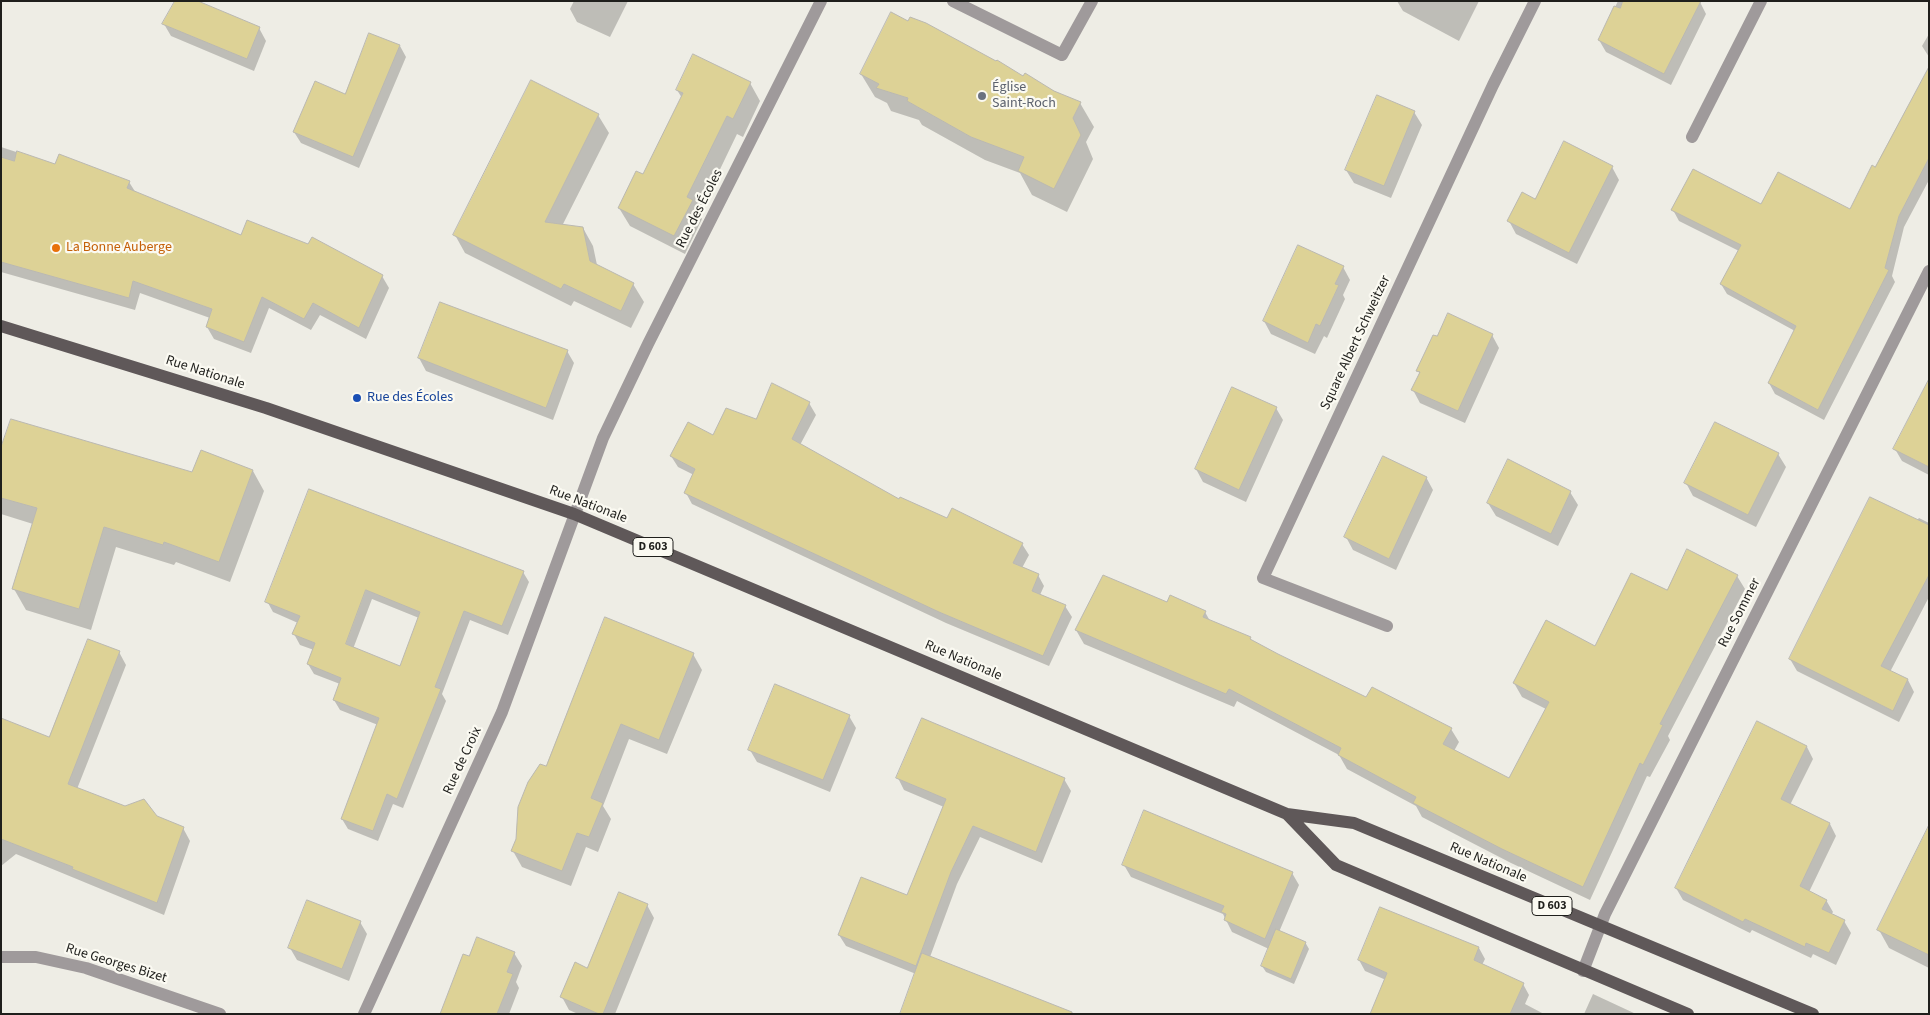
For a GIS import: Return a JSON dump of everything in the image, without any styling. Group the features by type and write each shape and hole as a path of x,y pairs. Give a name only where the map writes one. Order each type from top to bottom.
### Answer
{"main road":[{"name":"Rue Nationale","path":"1,326 266,408 574,514 1287,814 1354,823 1813,1014"},
{"name":"Rue Nationale","path":"1287,814 1336,865 1688,1014"}],"street":[{"name":"Rue des Écoles","path":"574,514 603,438 648,344 821,1"},
{"path":"953,1 1062,55 1092,1"},
{"name":"Square Albert Schweitzer","path":"1387,626 1263,578 1493,85 1535,1"},
{"path":"1692,137 1761,1"},
{"name":"Rue Sommer","path":"1583,971 1601,927 1929,271"},
{"name":"Rue de Croix","path":"364,1014 502,712 556,572 574,514"},
{"name":"Rue Georges Bizet","path":"1,957 36,957 86,968 220,1014"}],"building":[{"path":"175,1 198,1 260,27 247,59 162,24"},
{"path":"1623,1 1701,1 1664,74 1598,40 1614,6 1620,8"},
{"name":"Église Saint-Roch","path":"891,12 908,21 910,17 926,23 997,60 1023,76 1025,73 1054,91 1081,102 1073,118 1081,135 1054,189 1018,171 1024,157 971,137 907,101 908,98 876,88 879,84 860,74"},
{"path":"369,33 400,45 353,157 293,132 315,81 345,94"},
{"path":"693,54 751,82 733,119 727,116 687,197 693,200 674,236 618,208 636,171 643,174 683,93 676,90"},
{"path":"1929,67 1929,158 1899,216 1885,268 1889,270 1818,410 1768,383 1796,326 1720,284 1741,245 1671,210 1693,169 1761,204 1778,172 1850,209 1872,165 1875,167"},
{"path":"531,80 599,114 545,222 583,227 590,261 634,283 621,311 564,284 561,289 453,235"},
{"path":"1377,95 1415,111 1384,186 1345,170"},
{"path":"1564,141 1613,166 1569,253 1507,221 1522,192 1535,199"},
{"path":"17,151 55,164 59,154 130,181 127,188 241,235 247,220 308,244 312,237 383,275 359,328 313,303 304,319 262,297 244,342 206,327 212,309 133,281 129,298 1,262 1,157 14,161"},
{"path":"1298,245 1344,266 1335,284 1339,285 1320,326 1316,324 1308,343 1263,321"},
{"path":"440,302 568,350 546,408 418,358"},
{"path":"1448,313 1493,334 1458,411 1411,390 1420,372 1416,371 1433,335 1437,336"},
{"path":"1929,379 1929,467 1893,449"},
{"path":"772,383 810,402 792,439 899,499 900,497 947,518 952,508 1023,543 1013,563 1039,574 1032,591 1066,605 1043,656 939,612 684,493 695,469 670,456 688,422 713,435 726,408 756,419"},
{"path":"1232,387 1277,407 1239,490 1195,469"},
{"path":"11,419 192,472 201,450 253,470 219,562 164,542 163,545 104,527 79,609 12,589 37,508 1,498 1,447"},
{"path":"1715,422 1779,453 1748,515 1684,483"},
{"path":"1383,456 1427,477 1389,559 1344,537"},
{"path":"1508,459 1571,491 1551,534 1487,503"},
{"path":"309,489 524,571 502,626 464,611 435,687 441,689 397,799 387,794 373,831 341,819 379,718 333,700 341,678 307,664 315,643 292,634 300,616 265,602","holes":["366,590 420,612 400,666 346,644"]},
{"path":"1870,497 1929,525 1929,575 1881,666 1908,679 1893,711 1789,659"},
{"path":"1687,549 1738,575 1660,724 1663,725 1643,765 1640,763 1583,887 1502,849 1413,803 1416,797 1338,755 1341,748 1229,689 1226,694 1075,630 1103,575 1167,602 1170,595 1206,611 1203,617 1251,637 1250,639 1278,654 1366,697 1372,687 1452,728 1443,744 1509,778 1549,702 1513,683 1546,620 1595,646 1631,573 1667,590"},
{"path":"605,617 694,653 659,740 621,724 591,798 603,803 589,837 577,833 562,871 511,851 516,839 518,807 528,782 540,764 546,766"},
{"path":"88,639 120,651 68,784 125,806 144,799 157,816 184,827 157,903 1,839 1,718 49,737"},
{"path":"775,684 850,715 823,780 748,750"},
{"path":"922,718 1065,778 1036,852 973,826 951,872 916,966 838,935 861,877 907,895 946,799 896,778"},
{"path":"1757,721 1807,746 1781,799 1830,823 1800,886 1827,900 1822,909 1845,920 1829,953 1806,943 1805,947 1745,919 1743,922 1675,888"},
{"path":"1144,810 1293,872 1265,939 1224,920 1226,914 1221,912 1224,906 1122,865"},
{"path":"1929,825 1929,955 1877,930"},
{"path":"619,892 648,904 603,1014 599,1014 560,997 575,962 587,968"},
{"path":"307,900 361,921 342,969 288,948"},
{"path":"1380,907 1479,947 1474,960 1524,983 1510,1014 1370,1014 1387,973 1358,960"},
{"path":"1276,929 1306,942 1291,979 1261,966"},
{"path":"477,937 515,952 507,972 513,974 497,1014 440,1014 463,954 469,956"},
{"path":"922,953 1072,1012 1072,1014 900,1014"}],"place":[{"name":"Église Saint-Roch","path":"982,96"},
{"name":"La Bonne Auberge","path":"56,248"},
{"name":"Rue des Écoles","path":"357,398"}]}
